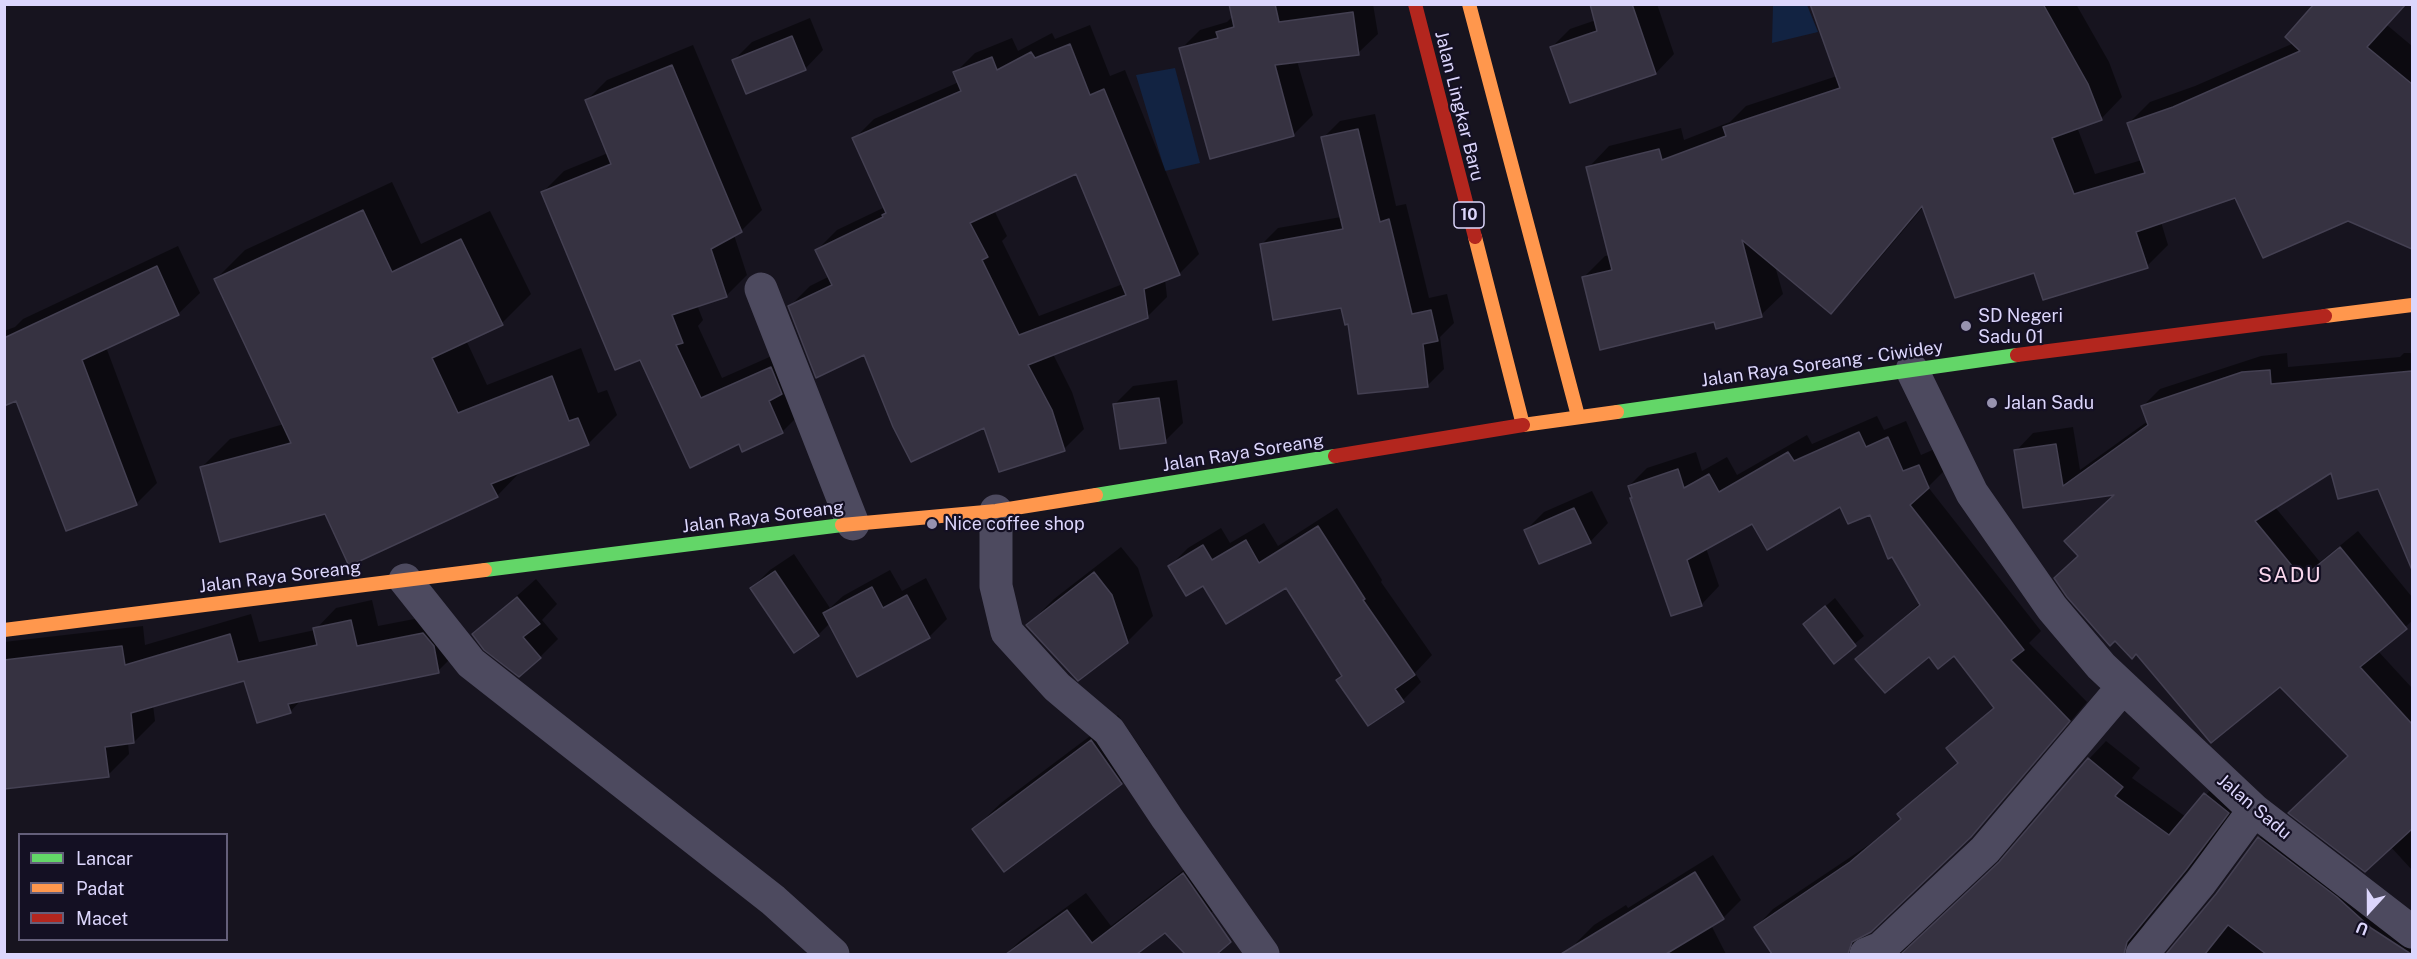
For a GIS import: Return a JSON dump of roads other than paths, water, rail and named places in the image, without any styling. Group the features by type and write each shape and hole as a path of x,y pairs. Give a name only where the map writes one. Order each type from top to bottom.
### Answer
{"main road":[{"name":"Jalan Lingkar Baru","path":"1415,4 1523,425"},
{"name":"Jalan Lingkar Baru","path":"1469,4 1578,416"},
{"name":"Jalan Raya Soreang - Ciwidey","path":"1523,425 1912,370 2412,305"},
{"name":"Jalan Raya Soreang","path":"4,630 853,524 996,511 1523,425"}],"street":[{"path":"761,289 853,524"},
{"name":"Jalan Sadu","path":"1912,370 1972,493 2052,608 2101,666 2254,810 2412,932"},
{"path":"996,511 996,586 1007,632 1057,687 1109,731 1263,954"},
{"path":"405,580 471,663 773,900 833,954"},
{"path":"1866,954 1881,948 1985,850 2123,687"},
{"path":"2142,954 2201,882 2254,810"}],"water":[{"path":"1773,5 1807,5 1818,32 1772,43"},
{"path":"1175,68 1200,163 1165,171 1136,75"}],"place":[{"name":"SD Negeri Sadu 01","path":"1966,326"},
{"name":"Jalan Sadu","path":"1992,403"},
{"name":"Nice coffee shop","path":"932,524"}],"district":[{"name":"SADU","path":"2290,576"}]}
